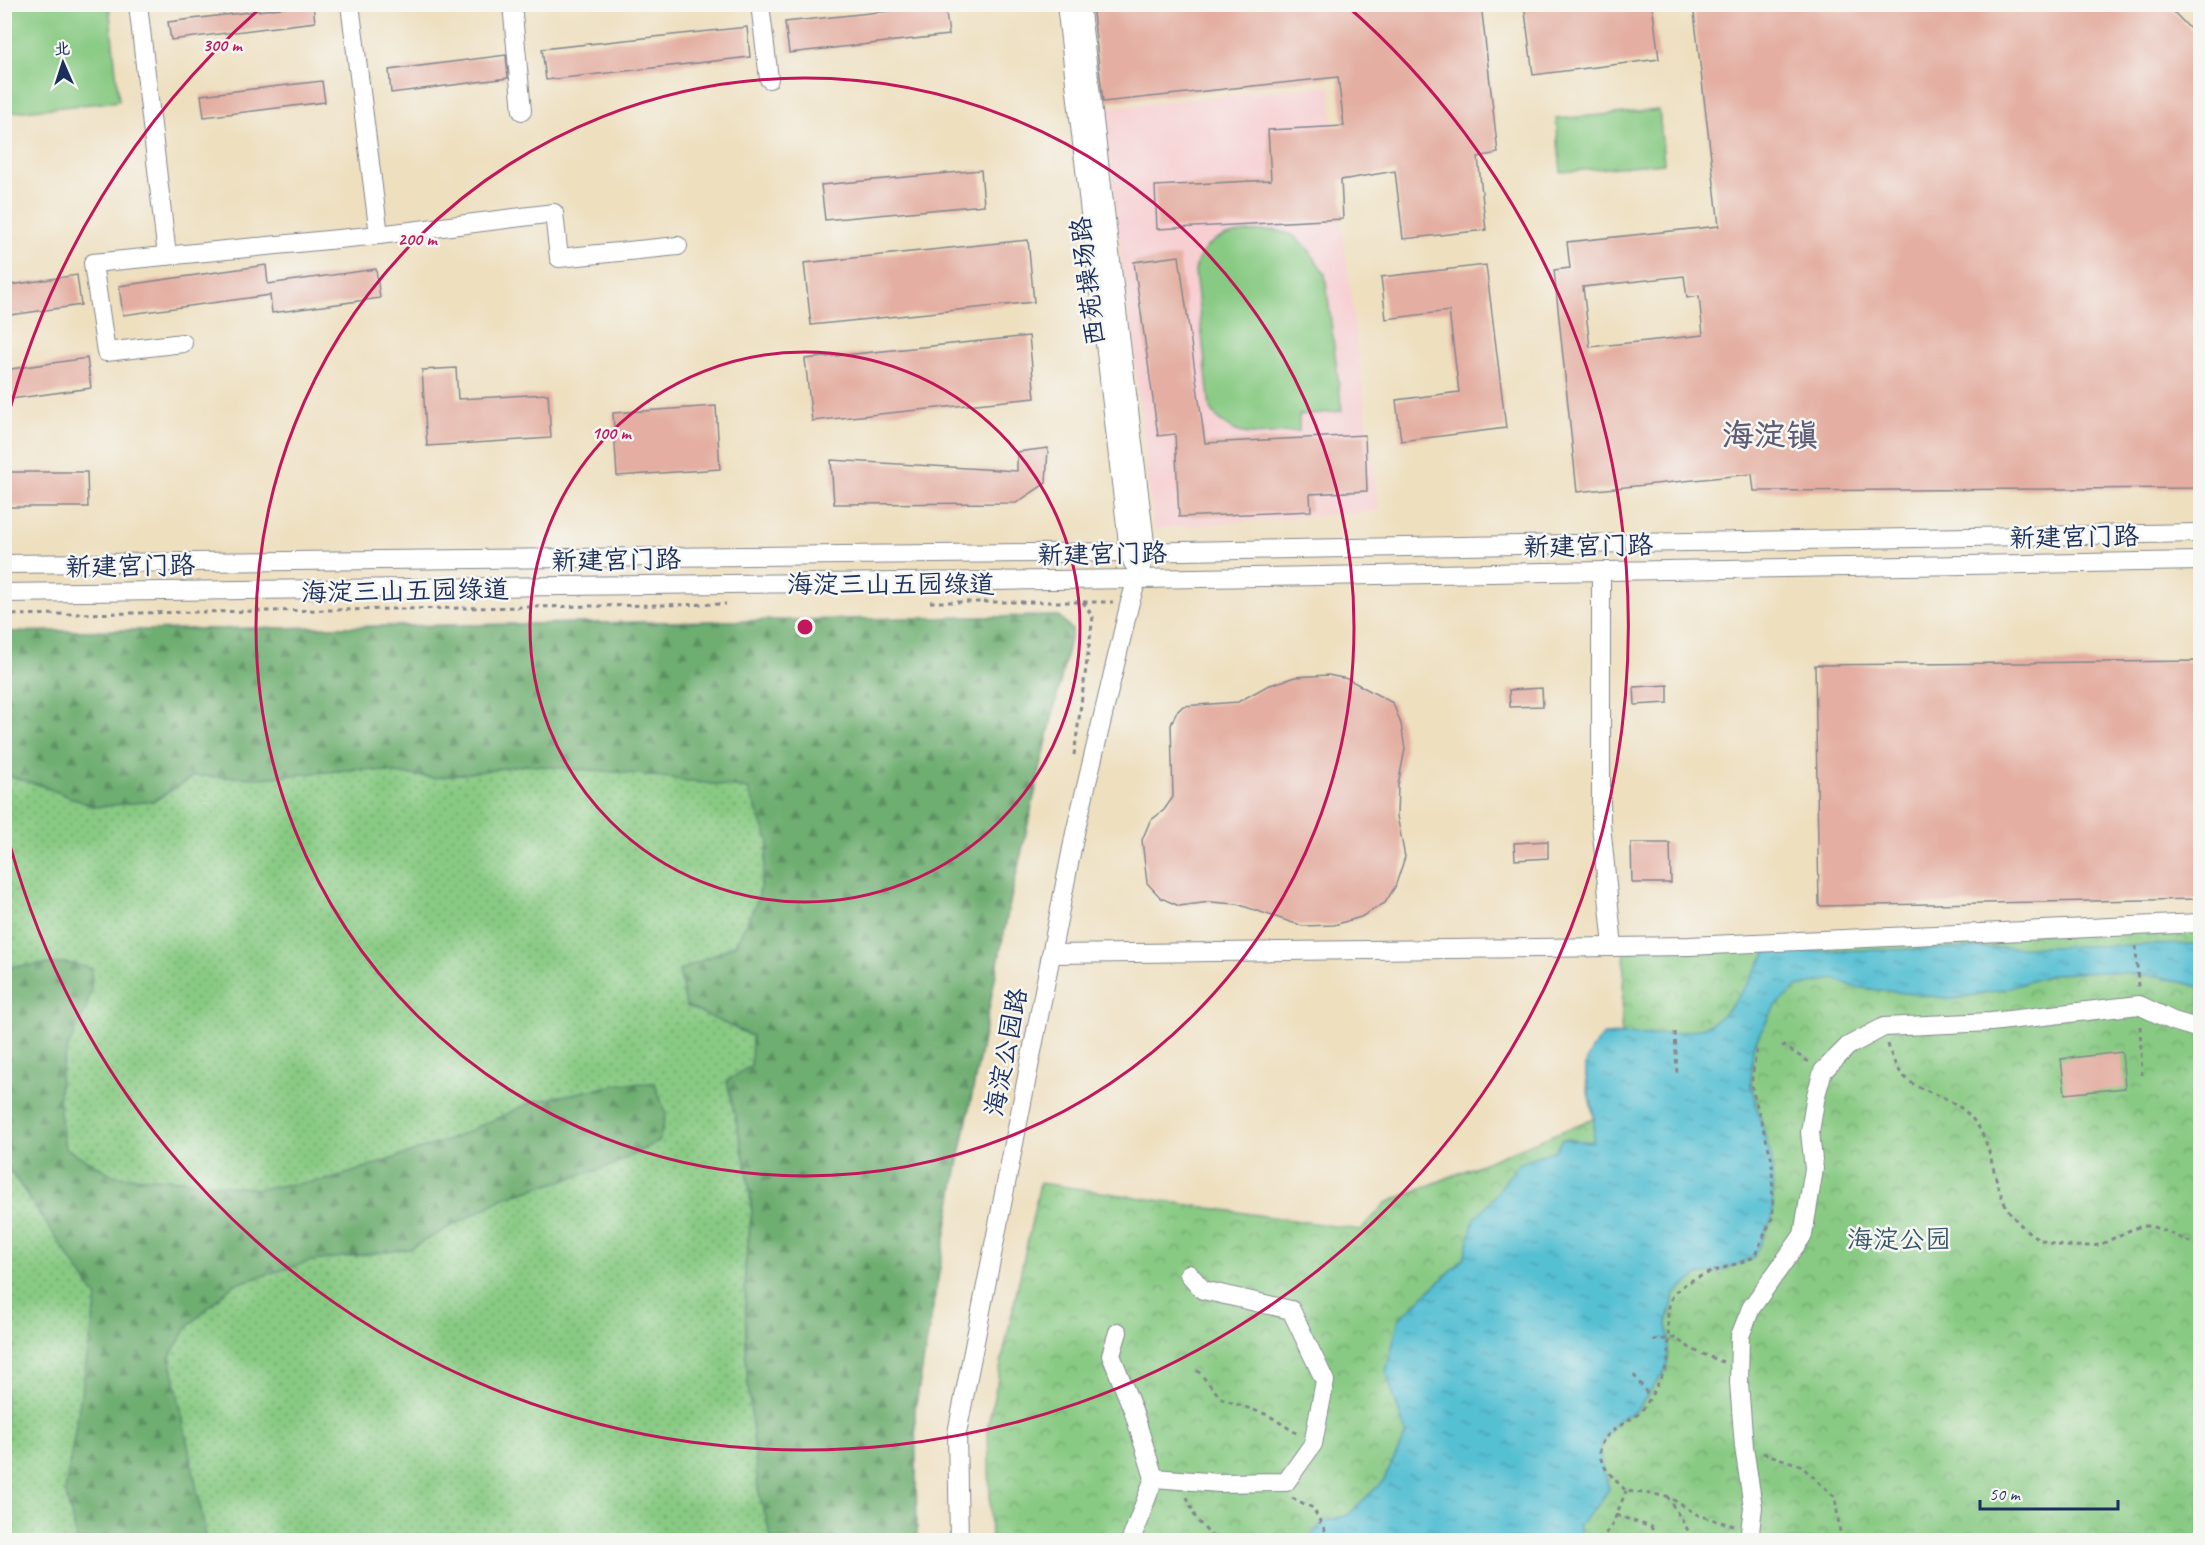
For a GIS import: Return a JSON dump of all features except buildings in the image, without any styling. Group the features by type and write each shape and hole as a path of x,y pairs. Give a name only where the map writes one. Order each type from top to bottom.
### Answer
{"street":[{"path":"138,4 167,256"},
{"path":"350,4 379,235"},
{"path":"512,4 522,111"},
{"path":"760,4 769,80"},
{"name":"西苑操场路","path":"1066,4 1138,552"},
{"name":"西苑操场路","path":"1080,4 1138,552"},
{"path":"183,343 106,352 93,263 379,235 554,213 559,258 678,246"},
{"name":"新建宫门路","path":"4,564 1138,552 2200,533"},
{"name":"海淀公园路","path":"960,1540 957,1433 1074,833 1130,602 1139,579 1138,552"},
{"name":"新建宫门路","path":"4,592 1139,579 2200,561"},
{"path":"1601,571 1601,824 1613,947"},
{"path":"1051,954 1613,947 2200,924"},
{"path":"1750,1535 1753,1507 1744,1447 1739,1362 1740,1336 1751,1308 1803,1235 1814,1169 1810,1132 1823,1071 1848,1046 1884,1027 1991,1022 2139,1005 2173,1021 2200,1029"},
{"path":"1154,1478 1219,1483 1286,1482 1313,1444 1324,1381 1291,1310 1203,1290 1190,1274"},
{"path":"1118,1332 1111,1355 1133,1410 1154,1478 1131,1540"}],"path":[{"name":"海淀三山五园绿道","path":"922,602 1130,602"},
{"name":"海淀三山五园绿道","path":"4,615 734,604"},
{"path":"2136,946 2138,975"},
{"path":"2139,1005 2142,1075"},
{"path":"1884,1027 1892,1058 1902,1075 1914,1086 1964,1110 1976,1122 1986,1138 2004,1200 2014,1218 2027,1232 2056,1246 2099,1245 2112,1237 2146,1226 2197,1245 2200,1241"},
{"path":"1675,1032 1677,1075"},
{"path":"1782,1045 1823,1071"},
{"path":"1750,1535 1698,1515 1667,1496 1626,1491 1602,1463 1599,1452 1602,1443 1621,1424 1640,1413 1667,1368 1669,1339 1667,1323 1675,1294 1697,1276 1727,1269 1754,1257 1773,1216 1772,1160 1750,1085 1756,1047"},
{"path":"1653,1340 1675,1338 1719,1362 1739,1362"},
{"path":"1197,1370 1222,1399 1268,1415 1313,1444"},
{"path":"1634,1375 1649,1396"},
{"path":"1744,1447 1800,1465 1835,1497 1841,1540"},
{"path":"1181,1480 1196,1519 1215,1540"},
{"path":"1286,1482 1292,1500 1313,1508 1328,1540"},
{"path":"1599,1540 1611,1528 1626,1491"},
{"path":"1667,1496 1694,1540"},
{"path":"1616,1515 1651,1527 1659,1540"}],"shaded area":[{"path":"1330,85 1342,226 1379,511 1154,529 1103,108"}],"green space":[{"path":"5,4 109,5 119,101 5,113"},
{"path":"1659,110 1664,163 1561,172 1556,119"},
{"path":"1275,230 1292,235 1306,246 1325,274 1342,411 1299,415 1299,431 1250,434 1229,427 1210,408 1195,271 1199,258 1215,241 1236,233"},
{"path":"1059,616 1072,630 1010,902 956,1175 915,1409 917,1540 5,1540 5,632"},
{"path":"1059,616 1072,630 1010,902 956,1175 915,1409 917,1540 772,1540 758,1489 746,1361 745,1266 752,1210 747,1171 727,1081 751,1065 752,1036 686,1006 679,971 735,945 758,899 769,841 748,789 640,774 526,765 435,778 361,769 260,778 194,776 154,801 94,807 40,785 5,775 5,632"},
{"name":"海淀公园","path":"2200,928 2200,1540 991,1540 988,1425 1040,1183 1361,1230 1386,1203 1594,1118 1588,1095 1587,1064 1595,1044 1604,1035 1621,1034 1625,947"},
{"path":"67,963 91,968 91,982 84,1014 69,1044 60,1079 60,1113 65,1148 115,1176 169,1179 258,1189 332,1179 454,1138 532,1102 620,1084 655,1083 666,1115 659,1141 611,1166 506,1197 409,1249 312,1261 233,1285 188,1326 170,1356 207,1540 77,1540 65,1491 97,1298 5,1163 5,967"}],"water":[{"path":"2200,944 2200,987 2158,976 2106,972 2053,974 2009,988 1954,999 1854,987 1834,979 1798,987 1774,1008 1753,1046 1751,1085 1772,1160 1773,1216 1754,1257 1727,1269 1697,1276 1675,1294 1667,1323 1669,1339 1667,1368 1636,1411 1617,1420 1602,1443 1599,1452 1609,1489 1596,1508 1578,1525 1583,1540 1308,1540 1323,1522 1348,1515 1384,1480 1406,1434 1386,1372 1399,1319 1464,1259 1474,1219 1518,1164 1555,1150 1562,1139 1593,1142 1594,1118 1586,1065 1594,1046 1604,1035 1673,1033 1710,1024 1727,1011 1767,952"}],"district":[{"name":"海淀镇","path":"1770,435"}]}
